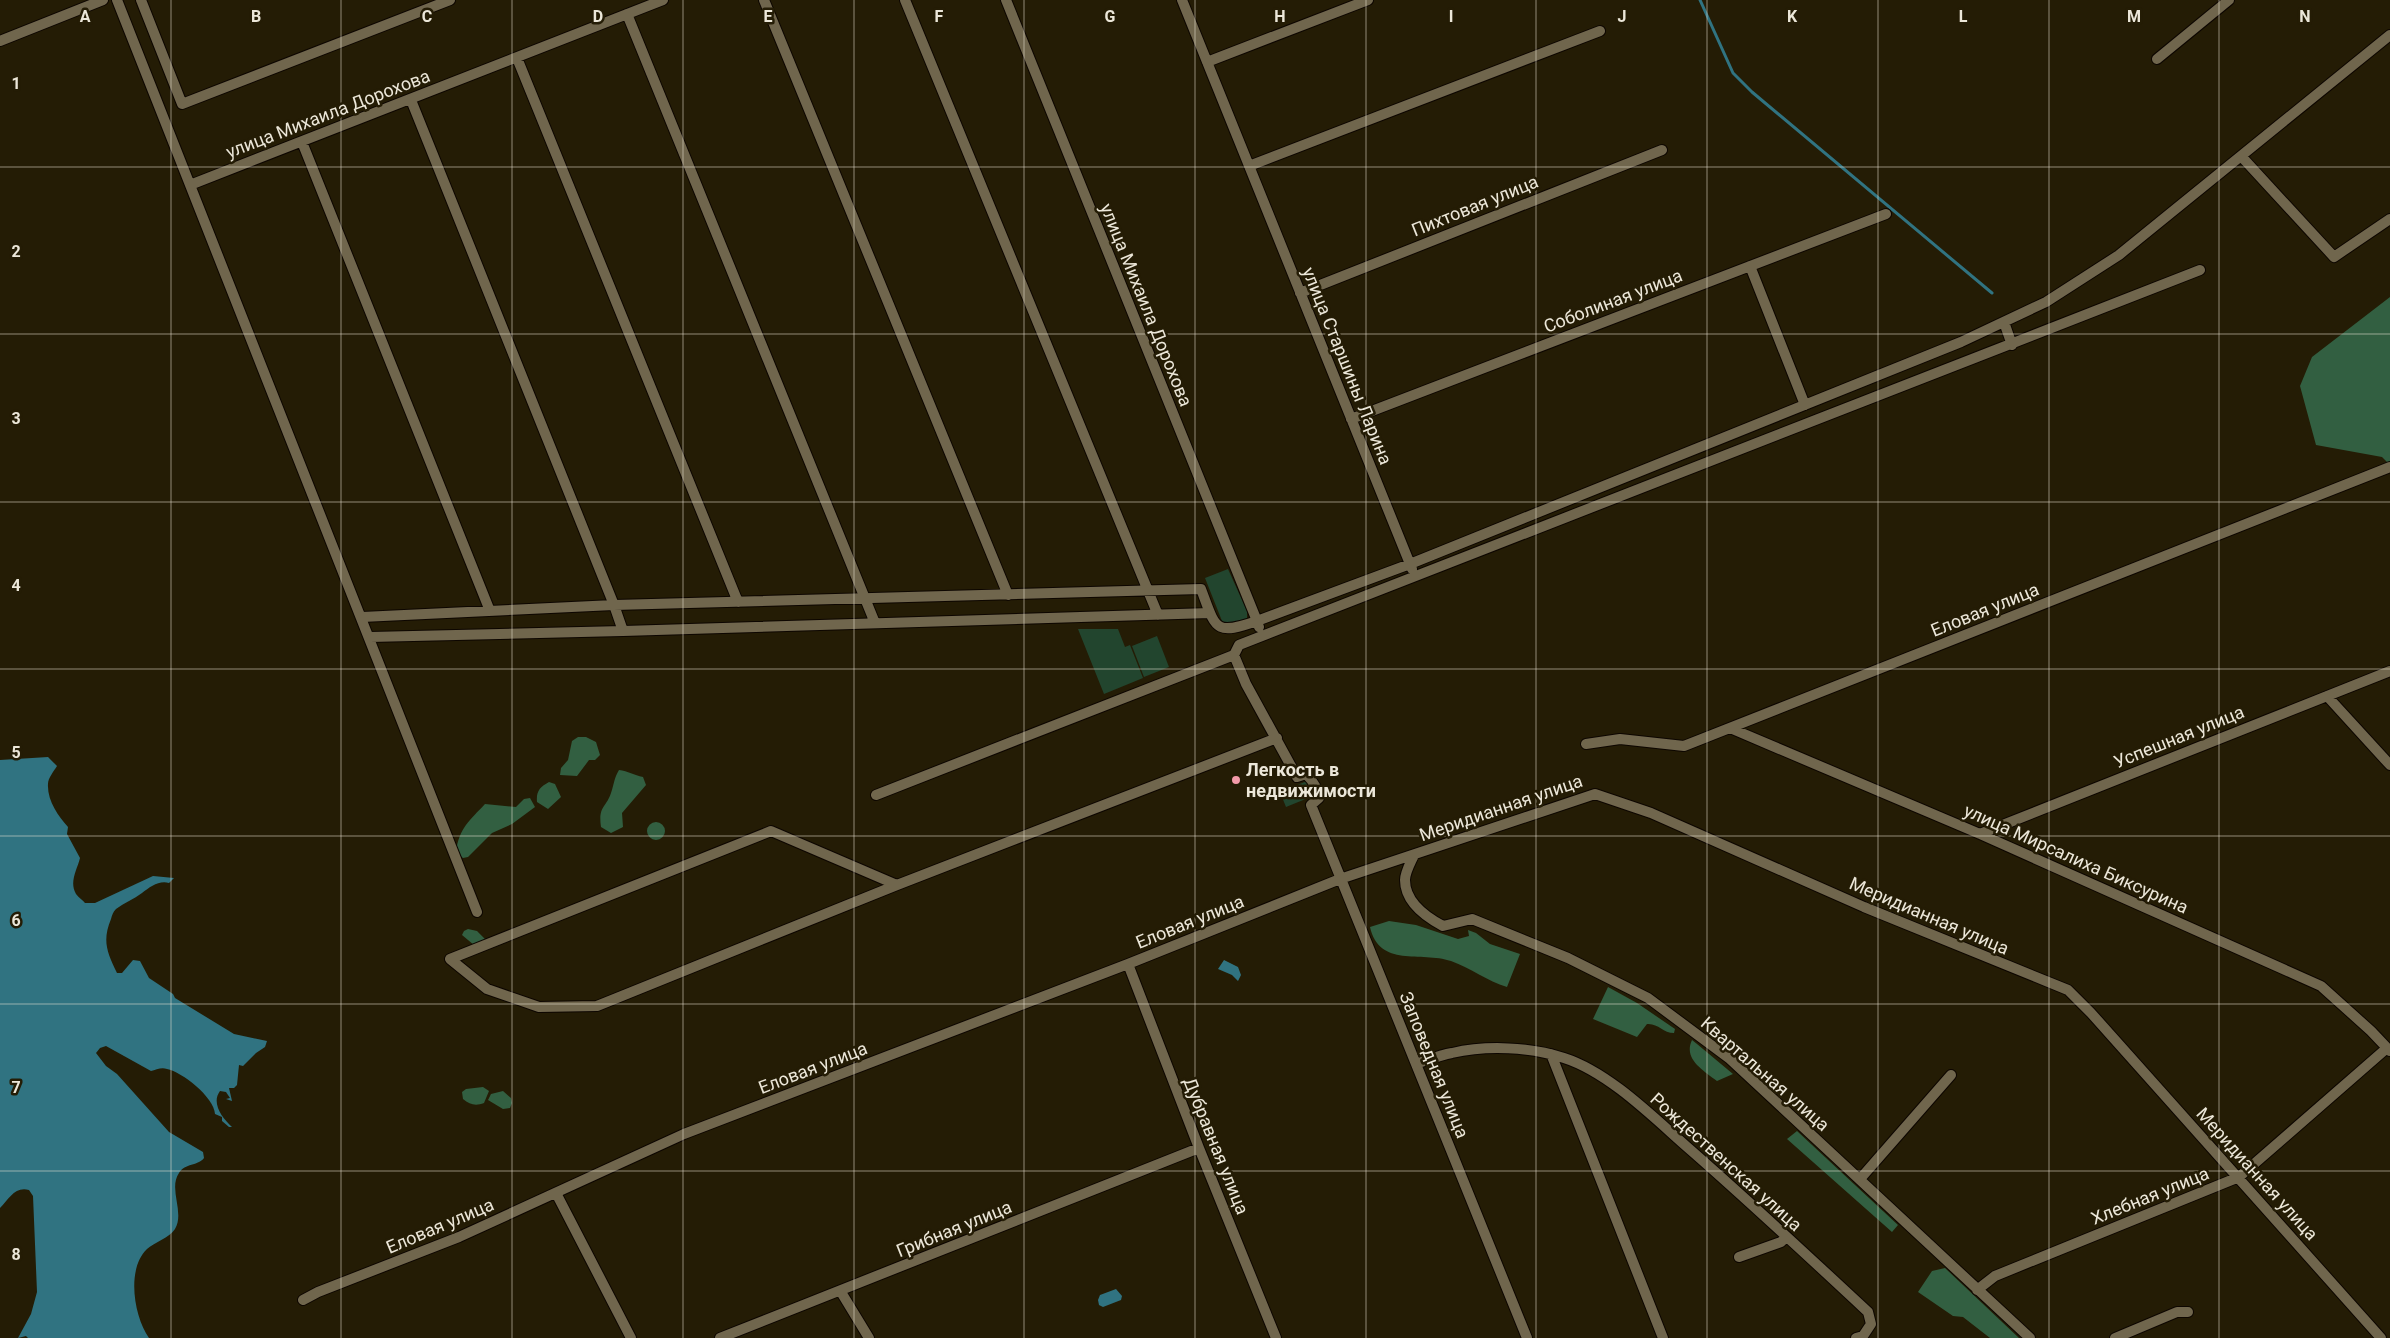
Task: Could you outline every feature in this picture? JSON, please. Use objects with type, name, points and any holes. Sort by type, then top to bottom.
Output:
[{"type":"street","points":[[0,41],[103,0]]},
{"type":"street","points":[[117,0],[477,912]]},
{"type":"street","points":[[141,0],[182,104],[450,0]]},
{"type":"street","name":"улица Михаила Дорохова","points":[[190,185],[663,0]]},
{"type":"street","points":[[764,0],[1008,595]]},
{"type":"street","points":[[905,0],[1158,615]]},
{"type":"street","name":"улица Михаила Дорохова","points":[[1006,0],[1262,635]]},
{"type":"street","name":"улица Старшины Ларина","points":[[1182,0],[1415,577]]},
{"type":"street","points":[[1207,62],[1368,0]]},
{"type":"street","points":[[2156,59],[2229,0]]},
{"type":"street","points":[[627,14],[875,623]]},
{"type":"street","points":[[1249,166],[1600,31]]},
{"type":"street","points":[[362,617],[614,605],[1201,589],[1210,613],[1217,624],[1224,629],[1232,630],[1410,564],[1805,405],[1961,342],[2046,302],[2118,256],[2390,35]]},
{"type":"street","points":[[517,58],[738,602]]},
{"type":"street","points":[[411,100],[624,631]]},
{"type":"street","points":[[302,142],[490,611]]},
{"type":"street","name":"Пихтовая улица","points":[[1300,293],[1662,150]]},
{"type":"street","points":[[2241,156],[2334,257],[2390,219]]},
{"type":"street","name":"Соболиная улица","points":[[1351,419],[1886,214]]},
{"type":"street","points":[[1750,266],[1805,405]]},
{"type":"street","points":[[876,795],[1234,655],[1239,644],[2012,345],[2200,270]]},
{"type":"street","points":[[2004,322],[2012,345]]},
{"type":"street","name":"Еловая улица","points":[[1586,744],[1620,738],[1684,746],[2390,468]]},
{"type":"street","points":[[370,637],[1210,613]]},
{"type":"street","points":[[897,886],[771,831],[450,959],[486,989],[538,1007],[596,1006],[1277,738],[1246,684],[1234,655]]},
{"type":"street","name":"Успешная улица","points":[[1980,834],[2390,671]]},
{"type":"street","points":[[2327,696],[2390,766]]},
{"type":"street","name":"улица Мирсалиха Биксурина","points":[[1730,728],[1980,834],[2321,986],[2388,1050]]},
{"type":"street","name":"Заповедная улица","points":[[1277,738],[1297,777],[1306,774],[1313,781],[1319,798],[1311,805],[1527,1338]]},
{"type":"street","name":"Меридианная улица","points":[[1340,879],[1595,794],[1650,813],[1864,907],[2068,990],[2239,1177],[2381,1338]]},
{"type":"street","name":"Квартальная улица","points":[[1414,855],[1405,879],[1407,894],[1425,916],[1443,926],[1472,919],[1568,958],[1648,998],[1730,1060],[1860,1179],[1977,1290]]},
{"type":"street","name":"Еловая улица","points":[[303,1300],[318,1292],[459,1237],[684,1134],[1128,964],[1340,879]]},
{"type":"street","name":"Дубравная улица","points":[[1128,964],[1199,1148],[1276,1338]]},
{"type":"street","name":"Рождественская улица","points":[[1416,1064],[1452,1052],[1517,1049],[1551,1054],[1589,1069],[1652,1116],[1868,1312],[1871,1324],[1862,1336],[1856,1338]]},
{"type":"street","name":"Хлебная улица","points":[[1977,1290],[1995,1276],[2239,1177],[2388,1050]]},
{"type":"street","points":[[1551,1054],[1663,1338]]},
{"type":"street","points":[[1860,1179],[1951,1075]]},
{"type":"street","name":"Грибная улица","points":[[720,1338],[841,1292],[1199,1148]]},
{"type":"street","points":[[556,1193],[631,1338]]},
{"type":"street","points":[[1739,1257],[1781,1242],[1786,1237]]},
{"type":"street","points":[[1977,1290],[2030,1338]]},
{"type":"street","points":[[841,1292],[869,1338]]},
{"type":"street","points":[[2115,1338],[2177,1312],[2188,1312]]},
{"type":"green space","points":[[2390,297],[2390,465],[2382,457],[2316,445],[2300,386],[2312,357]]},
{"type":"green space","points":[[1228,569],[1247,611],[1247,619],[1230,626],[1222,621],[1205,578]]},
{"type":"green space","points":[[1078,629],[1118,629],[1125,647],[1130,645],[1143,678],[1104,694]]},
{"type":"green space","points":[[1157,636],[1169,667],[1144,677],[1132,646]]},
{"type":"green space","points":[[578,737],[586,737],[596,742],[600,755],[595,760],[589,760],[577,776],[560,775],[561,768],[568,760],[572,741]]},
{"type":"green space","points":[[619,770],[643,777],[646,785],[622,813],[623,827],[611,833],[601,827],[600,820]]},
{"type":"green space","points":[[1307,781],[1313,796],[1286,807],[1280,792]]},
{"type":"green space","points":[[549,782],[555,784],[561,797],[548,809],[537,802],[537,795],[539,790]]},
{"type":"green space","points":[[530,798],[535,807],[512,824],[492,833],[468,857],[463,858],[456,852],[463,830],[485,804],[516,807],[524,799]]},
{"type":"green space","points":[[656,822],[662,825],[665,831],[662,837],[656,840],[650,837],[647,831],[650,825]]},
{"type":"green space","points":[[1389,921],[1416,925],[1458,939],[1469,936],[1468,930],[1476,933],[1490,944],[1520,954],[1507,987],[1451,961],[1439,958],[1403,956],[1382,948],[1375,940],[1370,927]]},
{"type":"green space","points":[[468,929],[477,931],[487,941],[474,945],[462,935]]},
{"type":"green space","points":[[1608,987],[1637,1003],[1675,1029],[1674,1033],[1647,1024],[1637,1037],[1593,1019]]},
{"type":"green space","points":[[1692,1040],[1733,1074],[1717,1081],[1696,1064],[1690,1053]]},
{"type":"green space","points":[[483,1087],[489,1091],[484,1103],[473,1104],[463,1099],[462,1092],[466,1089]]},
{"type":"green space","points":[[503,1091],[511,1098],[510,1108],[503,1109],[488,1100],[491,1094]]},
{"type":"green space","points":[[1797,1131],[1898,1225],[1892,1232],[1787,1139]]},
{"type":"green space","points":[[1945,1268],[2019,1338],[1990,1338],[1963,1317],[1953,1316],[1918,1292],[1932,1271]]},
{"type":"water","points":[[48,757],[57,766],[48,782],[49,796],[57,813],[68,827],[67,834],[80,858],[73,880],[74,890],[78,897],[85,903],[95,903],[153,876],[174,878],[169,883],[162,882],[151,886],[113,912],[106,940],[108,952],[117,973],[122,973],[133,960],[140,961],[149,978],[173,994],[175,998],[234,1034],[267,1041],[265,1047],[243,1066],[239,1065],[237,1085],[234,1088],[229,1088],[232,1101],[226,1099],[230,1098],[226,1092],[220,1091],[217,1105],[232,1127],[229,1127],[222,1121],[222,1117],[215,1114],[209,1100],[203,1093],[181,1075],[165,1068],[151,1071],[106,1046],[100,1048],[96,1053],[169,1132],[203,1152],[204,1158],[201,1161],[182,1170],[176,1179],[178,1222],[175,1229],[147,1249],[140,1258],[136,1268],[134,1293],[136,1306],[139,1318],[149,1338],[28,1338],[26,1336],[18,1338],[31,1314],[37,1292],[33,1196],[29,1190],[20,1190],[13,1194],[0,1208],[0,760]]},
{"type":"water","points":[[1224,960],[1238,967],[1241,975],[1238,981],[1232,975],[1218,969]]},
{"type":"water","points":[[1116,1289],[1122,1296],[1121,1300],[1103,1307],[1099,1305],[1100,1295]]},
{"type":"waterway","points":[[1700,0],[1733,73],[1752,92],[1992,293]]},
{"type":"place","name":"Легкость в недвижимости","points":[[1236,780]]}]
